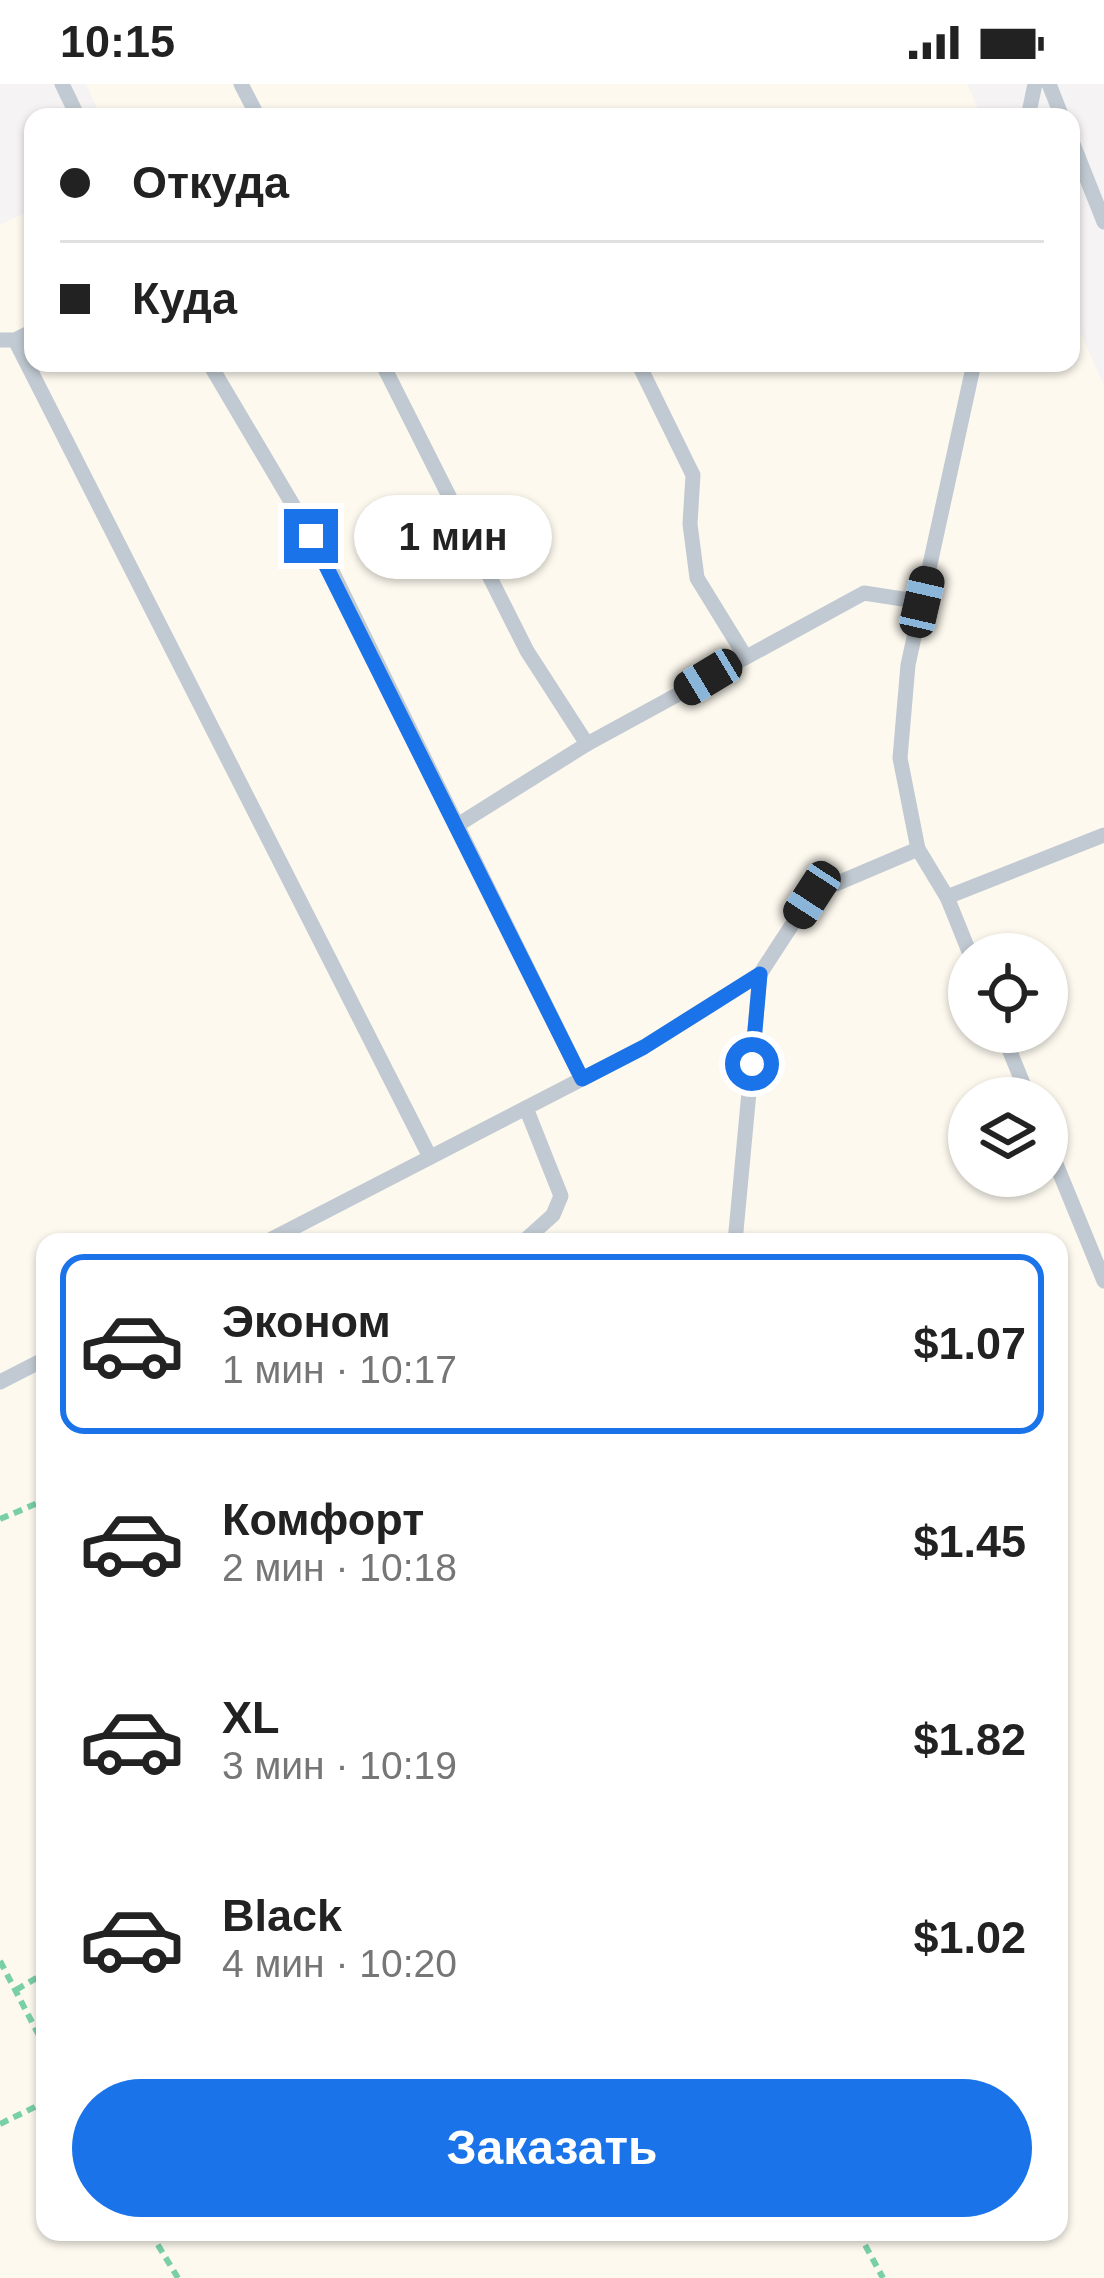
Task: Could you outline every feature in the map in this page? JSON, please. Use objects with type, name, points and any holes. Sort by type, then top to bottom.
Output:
[{"type":"lane","points":[[1080,162],[1104,222]]},
{"type":"lane","points":[[7,340],[430,1157]]},
{"type":"lane","points":[[214,372],[332,571],[582,1079]]},
{"type":"lane","points":[[387,372],[527,651],[587,744]]},
{"type":"lane","points":[[642,372],[694,476],[690,524],[697,578],[745,656]]},
{"type":"lane","points":[[962,933],[947,897],[918,849],[900,758],[908,665],[972,372]]},
{"type":"lane","points":[[456,826],[587,744],[864,593],[922,602]]},
{"type":"lane","points":[[947,897],[1104,835]]},
{"type":"lane","points":[[283,1233],[644,1047],[760,974],[812,895],[918,849]]},
{"type":"lane","points":[[736,1233],[760,974]]},
{"type":"lane","points":[[526,1108],[561,1196],[553,1214],[533,1233]]},
{"type":"lane","points":[[1068,1193],[1104,1281]]},
{"type":"lane","points":[[0,1382],[36,1364]]},
{"type":"path","points":[[0,1519],[36,1504]]},
{"type":"path","points":[[0,1961],[36,2029]]},
{"type":"path","points":[[16,1990],[36,1978]]},
{"type":"path","points":[[0,2124],[36,2106]]},
{"type":"path","points":[[155,2241],[178,2278]]},
{"type":"path","points":[[862,2241],[880,2277]]},
{"type":"shaded area","points":[[86,84],[967,84],[978,108],[97,108]]},
{"type":"shaded area","points":[[24,213],[24,372],[1080,372],[1080,333],[1104,385],[1104,2278],[0,2278],[0,225]]},
{"type":"route","points":[[311,536],[582,1079],[644,1047],[760,974],[752,1064]]}]
